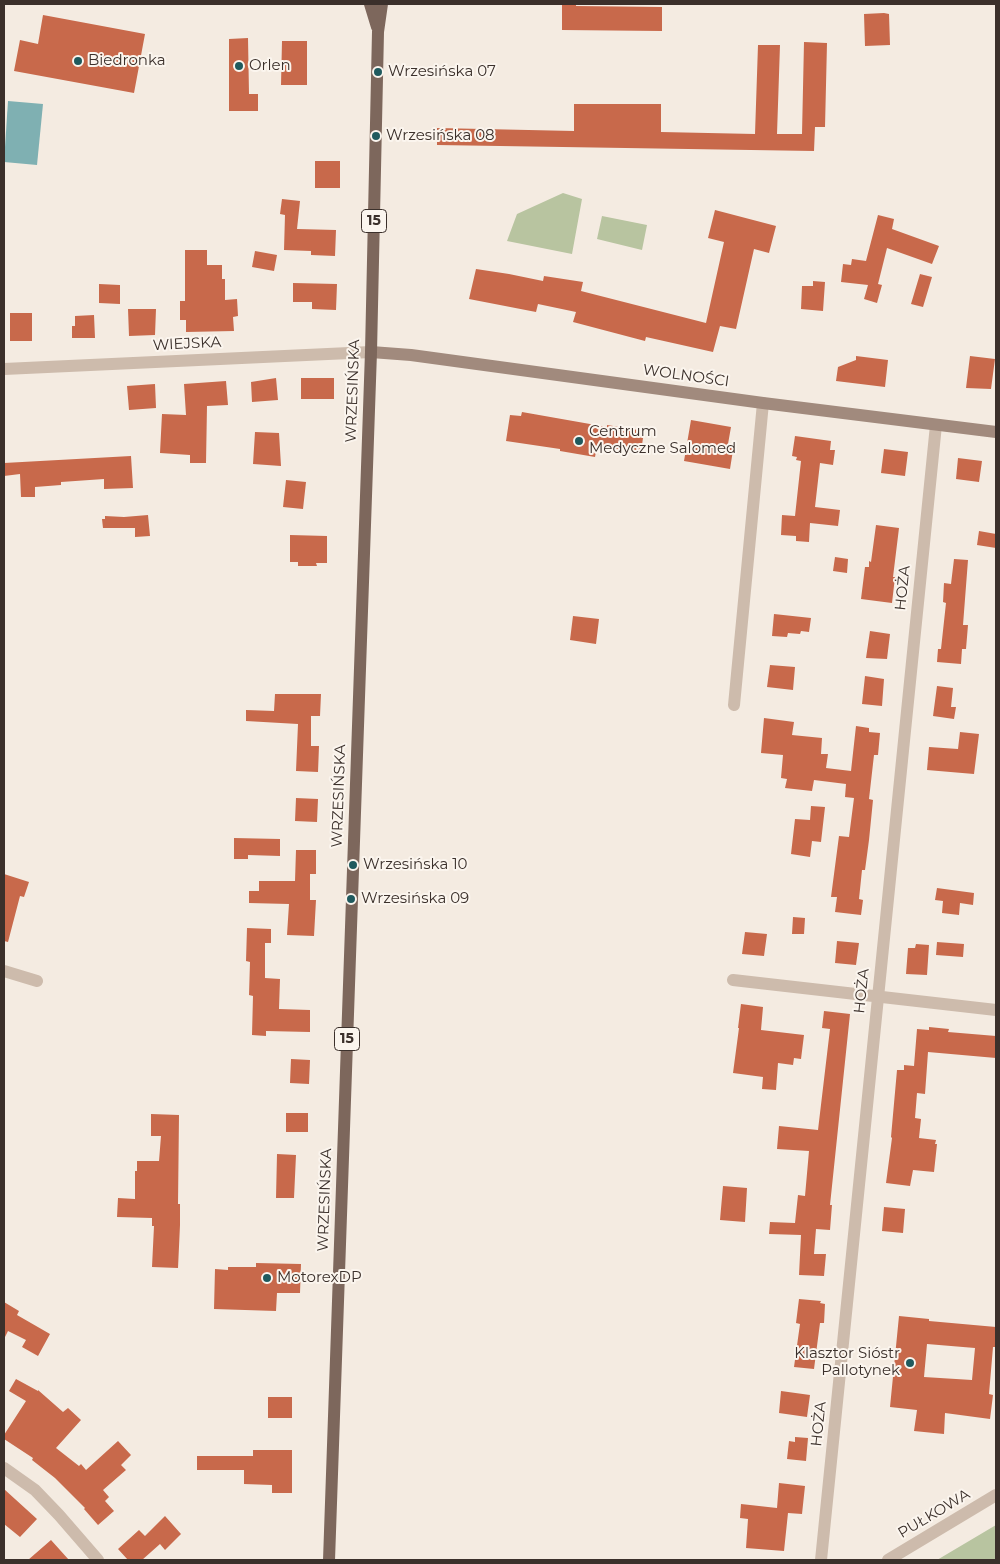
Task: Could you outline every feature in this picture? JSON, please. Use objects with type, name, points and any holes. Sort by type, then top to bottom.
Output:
[{"type":"main road","name":"WRZESIŃSKA","points":[[370,4],[378,32]]},
{"type":"main road","name":"WRZESIŃSKA","points":[[329,1560],[371,352],[378,32],[382,4]]},
{"type":"street","name":"WIEJSKA","points":[[4,369],[371,352]]},
{"type":"street","name":"WOLNOŚCI","points":[[371,352],[411,355],[763,403],[996,432]]},
{"type":"street","points":[[734,705],[763,403]]},
{"type":"street","name":"HOŻA","points":[[821,1560],[936,425]]},
{"type":"street","points":[[4,971],[37,981]]},
{"type":"street","points":[[733,980],[996,1010]]},
{"type":"street","points":[[4,1468],[35,1490],[98,1560]]},
{"type":"street","name":"PUŁKOWA","points":[[888,1560],[996,1495]]},
{"type":"green space","points":[[563,193],[582,199],[572,254],[507,241],[517,214]]},
{"type":"green space","points":[[602,216],[647,225],[642,250],[597,239]]},
{"type":"green space","points":[[996,1525],[996,1560],[937,1560]]},
{"type":"water","points":[[8,101],[43,104],[37,165],[4,162]]},
{"type":"building","points":[[562,4],[576,4],[576,6],[662,7],[662,31],[562,30]]},
{"type":"building","points":[[864,14],[889,14],[890,45],[865,46]]},
{"type":"building","name":"Biedronka","points":[[43,15],[145,34],[134,93],[14,71],[20,40],[38,44]]},
{"type":"building","name":"Orlen","points":[[248,38],[249,94],[258,94],[258,111],[229,111],[229,39]]},
{"type":"building","points":[[282,41],[307,41],[307,85],[281,85]]},
{"type":"building","points":[[804,42],[827,43],[825,127],[815,127],[814,151],[437,145],[437,128],[574,131],[574,104],[661,104],[661,132],[755,134],[758,45],[780,45],[777,134],[802,134]]},
{"type":"building","points":[[315,161],[340,161],[340,188],[315,188]]},
{"type":"building","points":[[282,199],[300,201],[297,229],[336,230],[335,256],[311,255],[311,251],[284,250],[285,215],[280,214]]},
{"type":"building","points":[[715,210],[776,226],[769,253],[754,249],[736,329],[720,326],[713,352],[646,337],[645,341],[573,322],[576,312],[538,304],[536,312],[469,299],[476,269],[543,281],[544,276],[583,282],[581,291],[706,323],[724,242],[708,238]]},
{"type":"building","points":[[878,215],[894,219],[892,229],[939,246],[932,264],[887,248],[878,284],[882,285],[877,303],[864,299],[868,285],[841,282],[843,264],[851,265],[852,259],[866,261]]},
{"type":"building","points":[[185,250],[207,250],[207,265],[222,265],[222,279],[225,279],[225,300],[237,299],[238,316],[233,317],[234,331],[186,332],[186,320],[180,320],[180,301],[185,301]]},
{"type":"building","points":[[255,251],[277,255],[274,271],[252,267]]},
{"type":"building","points":[[920,274],[932,277],[923,307],[911,304]]},
{"type":"building","points":[[813,281],[825,282],[823,311],[801,309],[802,286],[813,286]]},
{"type":"building","points":[[293,283],[337,284],[336,310],[312,309],[312,302],[293,302]]},
{"type":"building","points":[[99,284],[120,285],[120,304],[99,303]]},
{"type":"building","points":[[128,309],[156,309],[155,335],[129,336]]},
{"type":"building","points":[[10,313],[32,313],[32,341],[10,341]]},
{"type":"building","points":[[94,315],[95,338],[72,338],[72,326],[75,326],[75,316]]},
{"type":"building","points":[[856,356],[888,360],[885,387],[836,381],[838,367],[856,360]]},
{"type":"building","points":[[970,356],[995,359],[991,389],[966,388]]},
{"type":"building","points":[[276,378],[278,400],[252,402],[251,382]]},
{"type":"building","points":[[301,378],[334,378],[334,399],[301,399]]},
{"type":"building","points":[[226,381],[228,405],[207,406],[206,463],[190,463],[190,455],[160,453],[162,414],[186,415],[184,384]]},
{"type":"building","points":[[155,384],[156,408],[129,410],[127,386]]},
{"type":"building","points":[[522,412],[607,427],[607,425],[644,431],[641,452],[597,446],[595,457],[560,451],[560,449],[506,441],[510,415],[521,416]]},
{"type":"building","points":[[691,420],[731,427],[728,444],[734,444],[730,469],[684,461]]},
{"type":"building","points":[[255,432],[279,433],[281,466],[253,464]]},
{"type":"building","points":[[795,436],[831,441],[830,450],[835,450],[833,465],[820,463],[815,507],[840,510],[838,526],[810,523],[809,542],[796,541],[796,536],[781,535],[782,515],[795,516],[801,461],[796,460],[797,457],[792,456]]},
{"type":"building","points":[[884,449],[908,452],[905,476],[881,473]]},
{"type":"building","points":[[131,456],[133,488],[104,489],[104,479],[61,482],[61,485],[35,487],[35,497],[21,497],[20,474],[4,476],[4,463]]},
{"type":"building","points":[[958,458],[982,461],[979,482],[956,479]]},
{"type":"building","points":[[286,480],[306,482],[303,509],[283,507]]},
{"type":"building","points":[[148,515],[150,536],[135,537],[135,528],[103,528],[102,519],[105,519],[105,516]]},
{"type":"building","points":[[876,525],[899,528],[892,603],[861,599],[865,567],[869,567],[869,561],[871,562]]},
{"type":"building","points":[[979,531],[996,534],[996,548],[977,545]]},
{"type":"building","points":[[290,535],[327,536],[327,563],[316,563],[317,566],[298,566],[298,562],[290,562]]},
{"type":"building","points":[[835,557],[848,559],[847,573],[833,571]]},
{"type":"building","points":[[954,559],[968,560],[963,625],[968,625],[966,649],[962,649],[961,664],[937,662],[938,649],[941,649],[946,603],[943,602],[944,583],[951,584]]},
{"type":"building","points":[[774,614],[811,618],[809,632],[801,631],[800,634],[788,633],[787,637],[772,636]]},
{"type":"building","points":[[573,616],[599,619],[596,644],[570,640]]},
{"type":"building","points":[[870,631],[890,634],[887,659],[866,658]]},
{"type":"building","points":[[770,665],[795,667],[793,690],[767,687]]},
{"type":"building","points":[[865,676],[884,679],[882,706],[862,704]]},
{"type":"building","points":[[937,686],[953,688],[951,707],[956,707],[954,719],[933,716]]},
{"type":"building","points":[[275,694],[321,694],[320,716],[311,716],[311,746],[319,746],[318,772],[296,771],[298,724],[246,721],[246,710],[274,711]]},
{"type":"building","points":[[764,718],[794,722],[792,735],[822,738],[821,754],[828,754],[826,768],[851,771],[856,726],[869,728],[869,732],[880,733],[878,755],[874,755],[869,799],[873,800],[865,870],[862,870],[859,899],[863,900],[861,915],[835,912],[837,897],[831,897],[839,836],[849,837],[854,798],[845,797],[846,784],[814,780],[812,791],[785,788],[787,779],[781,778],[783,755],[761,753]]},
{"type":"building","points":[[960,732],[979,734],[974,774],[927,770],[929,747],[958,749]]},
{"type":"building","points":[[296,798],[318,799],[317,822],[295,821]]},
{"type":"building","points":[[811,806],[825,807],[821,842],[812,841],[810,857],[791,854],[795,819],[810,820]]},
{"type":"building","points":[[234,838],[280,839],[280,856],[248,855],[248,859],[234,859]]},
{"type":"building","points":[[296,850],[316,850],[316,874],[310,874],[310,900],[316,900],[314,936],[287,935],[289,904],[249,903],[249,891],[259,891],[259,881],[295,881]]},
{"type":"building","points":[[4,874],[29,882],[24,897],[20,896],[8,942],[4,941]]},
{"type":"building","points":[[937,888],[974,893],[973,905],[960,903],[959,915],[942,913],[943,901],[935,900]]},
{"type":"building","points":[[793,917],[805,918],[804,934],[792,934]]},
{"type":"building","points":[[247,928],[271,929],[271,943],[265,943],[265,978],[280,979],[279,1009],[310,1010],[310,1032],[266,1031],[266,1036],[252,1035],[253,996],[249,995],[250,962],[246,961]]},
{"type":"building","points":[[745,932],[767,934],[764,956],[742,954]]},
{"type":"building","points":[[837,941],[859,943],[856,965],[835,963]]},
{"type":"building","points":[[937,942],[964,944],[963,957],[936,955]]},
{"type":"building","points":[[916,944],[929,945],[927,975],[906,974],[908,948],[915,948]]},
{"type":"building","points":[[741,1004],[763,1007],[761,1030],[804,1035],[801,1059],[794,1058],[793,1065],[778,1063],[776,1090],[762,1089],[763,1077],[733,1073]]},
{"type":"building","points":[[824,1011],[850,1014],[830,1205],[832,1205],[830,1230],[816,1229],[814,1254],[826,1254],[824,1276],[799,1275],[801,1235],[769,1234],[770,1222],[795,1223],[798,1195],[805,1196],[809,1151],[777,1149],[779,1126],[818,1130],[830,1029],[822,1028]]},
{"type":"building","points":[[929,1027],[949,1029],[948,1032],[996,1036],[996,1058],[928,1052],[925,1094],[917,1093],[915,1118],[921,1119],[919,1138],[936,1140],[934,1172],[913,1170],[910,1186],[886,1183],[892,1138],[897,1070],[904,1070],[904,1065],[914,1066],[917,1029],[929,1030]]},
{"type":"building","points":[[291,1059],[310,1060],[309,1084],[290,1083]]},
{"type":"building","points":[[286,1113],[308,1113],[308,1132],[286,1132]]},
{"type":"building","points":[[151,1114],[179,1115],[178,1204],[180,1204],[180,1225],[178,1268],[152,1267],[154,1226],[152,1226],[152,1218],[117,1217],[118,1198],[135,1199],[137,1161],[159,1161],[161,1136],[151,1136]]},
{"type":"building","points":[[277,1154],[296,1155],[294,1198],[276,1198]]},
{"type":"building","points":[[723,1186],[747,1188],[745,1222],[720,1220]]},
{"type":"building","points":[[884,1207],[905,1209],[903,1233],[882,1231]]},
{"type":"building","points":[[256,1263],[301,1264],[300,1293],[277,1293],[276,1311],[214,1309],[215,1269],[228,1270],[228,1267],[256,1267]]},
{"type":"building","points":[[799,1299],[821,1301],[820,1303],[825,1304],[824,1323],[820,1323],[814,1369],[794,1367],[800,1324],[796,1323]]},
{"type":"building","points":[[4,1302],[19,1311],[17,1315],[50,1334],[38,1356],[22,1347],[26,1340],[8,1331],[4,1339]]},
{"type":"building","name":"Klasztor Sióstr Pallotynek","points":[[899,1316],[929,1319],[929,1321],[996,1327],[996,1347],[993,1347],[989,1394],[993,1395],[990,1419],[945,1413],[944,1434],[914,1431],[917,1410],[890,1407]],"holes":[[[927,1344],[975,1348],[972,1380],[924,1377]]]},
{"type":"building","points":[[16,1379],[38,1390],[63,1412],[68,1408],[81,1420],[56,1448],[79,1466],[81,1464],[86,1470],[118,1441],[131,1455],[121,1465],[126,1470],[103,1490],[109,1497],[105,1501],[114,1511],[98,1525],[85,1508],[55,1478],[32,1460],[33,1458],[4,1439],[4,1435],[26,1401],[9,1391]]},
{"type":"building","points":[[781,1391],[810,1395],[807,1417],[779,1413]]},
{"type":"building","points":[[268,1397],[292,1397],[292,1418],[268,1418]]},
{"type":"building","points":[[795,1437],[808,1438],[806,1461],[787,1459],[789,1441],[795,1442]]},
{"type":"building","points":[[253,1450],[292,1450],[292,1493],[272,1493],[272,1485],[244,1484],[244,1470],[197,1470],[197,1456],[253,1456]]},
{"type":"building","points":[[779,1483],[805,1486],[802,1514],[788,1513],[784,1551],[746,1548],[748,1519],[740,1518],[741,1504],[777,1508]]},
{"type":"building","points":[[4,1489],[37,1519],[20,1537],[4,1524]]},
{"type":"building","points":[[165,1516],[181,1534],[165,1550],[160,1544],[142,1560],[128,1560],[118,1549],[139,1530],[145,1536]]},
{"type":"building","points":[[51,1540],[69,1560],[28,1560]]},
{"type":"place","name":"Biedronka","points":[[78,61]]},
{"type":"place","name":"Orlen","points":[[239,66]]},
{"type":"place","name":"Wrzesińska 07","points":[[378,72]]},
{"type":"place","name":"Wrzesińska 08","points":[[376,136]]},
{"type":"place","name":"Centrum Medyczne Salomed","points":[[579,441]]},
{"type":"place","name":"Wrzesińska 10","points":[[353,865]]},
{"type":"place","name":"Wrzesińska 09","points":[[351,899]]},
{"type":"place","name":"MotorexDP","points":[[267,1278]]},
{"type":"place","name":"Klasztor Sióstr Pallotynek","points":[[910,1363]]}]
